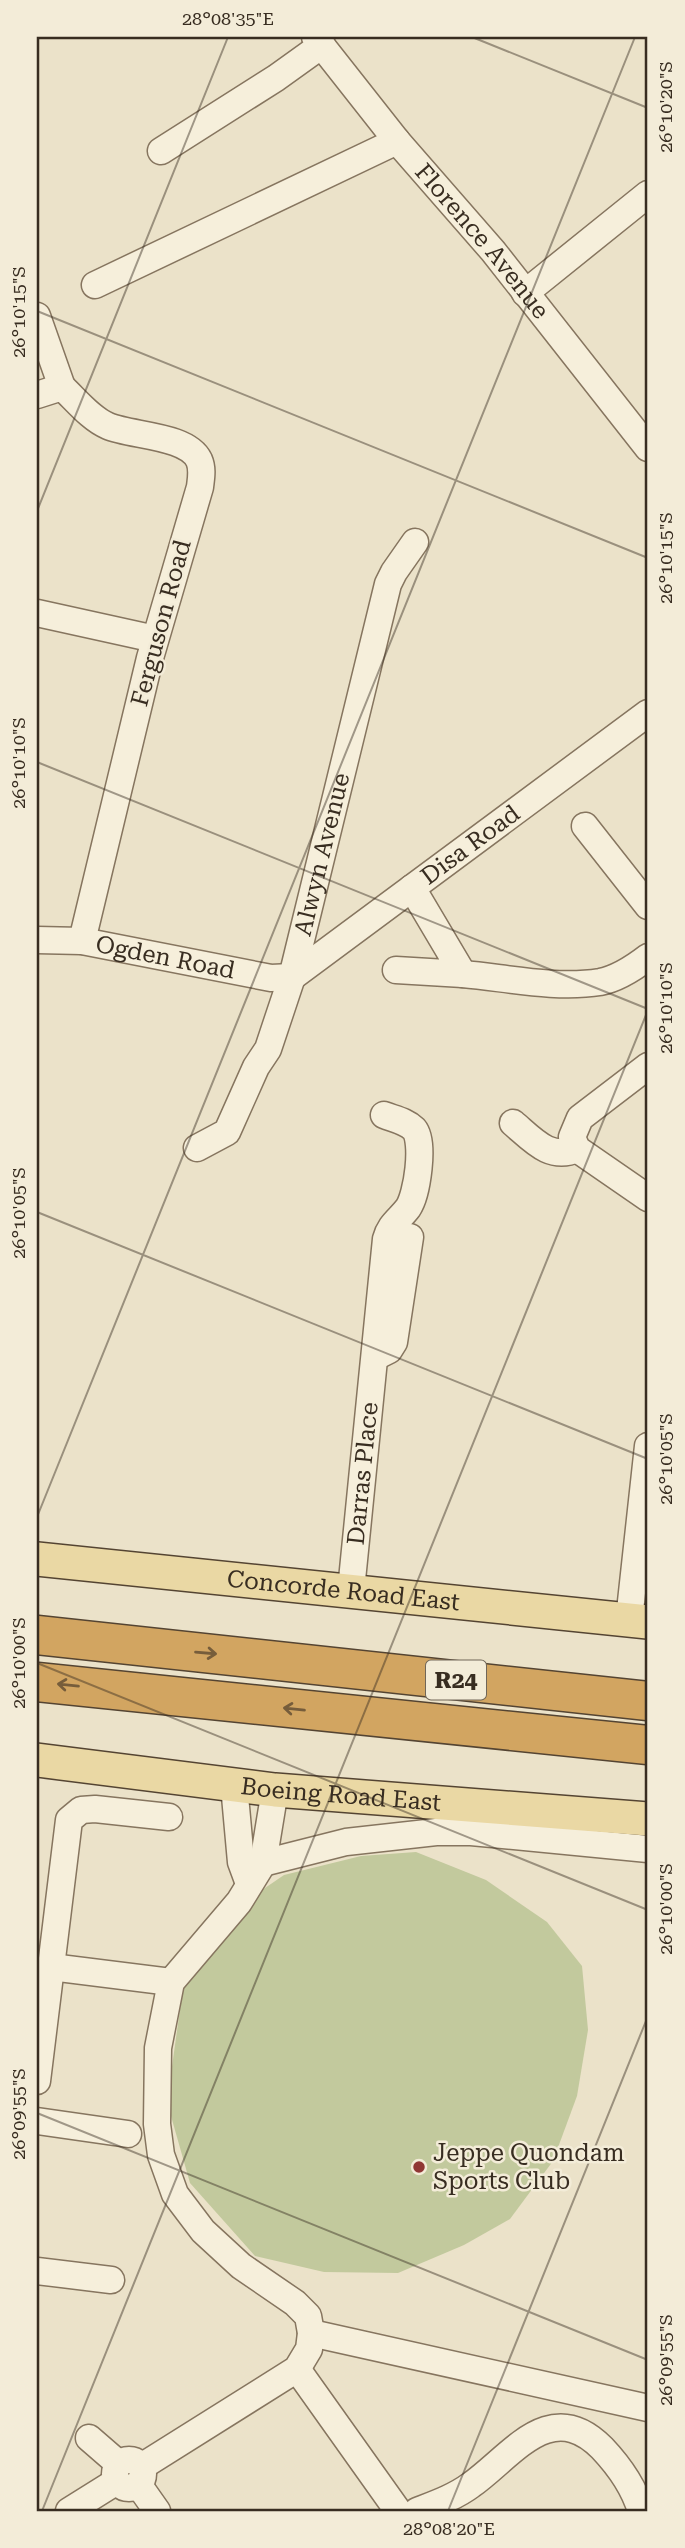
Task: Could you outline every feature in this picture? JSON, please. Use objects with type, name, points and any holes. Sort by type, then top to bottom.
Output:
[{"type":"highway","name":"R24","points":[[37,1635],[648,1702]]},
{"type":"highway","points":[[264,1658],[648,1681]]},
{"type":"highway","name":"R24","points":[[37,1682],[648,1745]]},
{"type":"highway","points":[[362,1717],[648,1765]]},
{"type":"main road","name":"Concorde Road East","points":[[37,1559],[638,1621]]},
{"type":"main road","name":"Boeing Road East","points":[[37,1760],[275,1790],[648,1819]]},
{"type":"street","name":"Florence Avenue","points":[[319,41],[397,141],[493,251],[648,448]]},
{"type":"street","points":[[161,150],[276,78],[319,41]]},
{"type":"street","points":[[95,285],[397,141]]},
{"type":"street","points":[[525,293],[648,194]]},
{"type":"street","name":"Ferguson Road","points":[[37,316],[62,387],[106,426],[172,441],[197,456],[200,463],[200,488],[155,639],[82,941]]},
{"type":"street","points":[[37,395],[62,387]]},
{"type":"street","name":"Alwyn Avenue","points":[[197,1148],[227,1132],[256,1067],[268,1049],[292,977],[388,584],[415,542]]},
{"type":"street","points":[[37,613],[155,639]]},
{"type":"street","name":"Disa Road","points":[[292,977],[648,713]]},
{"type":"street","points":[[585,826],[648,906]]},
{"type":"street","points":[[412,888],[463,974]]},
{"type":"street","name":"Ogden Road","points":[[37,940],[82,941],[271,978],[292,977]]},
{"type":"street","points":[[396,970],[568,984],[603,982],[648,957]]},
{"type":"street","points":[[646,1068],[580,1118],[572,1137],[577,1149],[648,1198]]},
{"type":"street","name":"Darras Place","points":[[351,1590],[386,1239],[391,1224],[409,1207],[414,1196],[420,1153],[420,1139],[415,1130],[405,1122],[384,1115]]},
{"type":"street","points":[[513,1123],[544,1149],[565,1155],[577,1149]]},
{"type":"street","points":[[375,1356],[388,1350],[394,1342],[410,1237]]},
{"type":"street","points":[[638,1621],[648,1446]]},
{"type":"street","points":[[234,1785],[251,1869]]},
{"type":"street","points":[[69,2511],[297,2369],[309,2349],[311,2333],[308,2316],[295,2303],[241,2266],[203,2231],[175,2194],[162,2155],[157,2124],[158,2048],[171,1982],[239,1902],[275,1790]]},
{"type":"street","points":[[37,2081],[69,1819],[81,1810],[95,1809],[169,1818]]},
{"type":"street","points":[[251,1869],[346,1842],[436,1832],[471,1832],[648,1849]]},
{"type":"street","points":[[51,1967],[171,1982]]},
{"type":"street","points":[[37,2122],[128,2134]]},
{"type":"street","points":[[37,2270],[111,2280]]},
{"type":"street","points":[[311,2333],[648,2408]]},
{"type":"street","points":[[297,2369],[398,2511]]},
{"type":"street","points":[[417,2511],[471,2485],[525,2441],[541,2432],[562,2427],[587,2434],[608,2455],[632,2487],[641,2511]]},
{"type":"street","points":[[89,2438],[129,2474],[157,2511]]},
{"type":"green space","points":[[416,1852],[486,1880],[547,1922],[582,1966],[588,2030],[577,2096],[553,2161],[510,2219],[464,2245],[398,2273],[324,2272],[255,2256],[190,2183],[167,2102],[184,1981],[240,1905],[284,1875],[361,1856]]},
{"type":"place","name":"Jeppe Quondam Sports Club","points":[[419,2167]]}]
